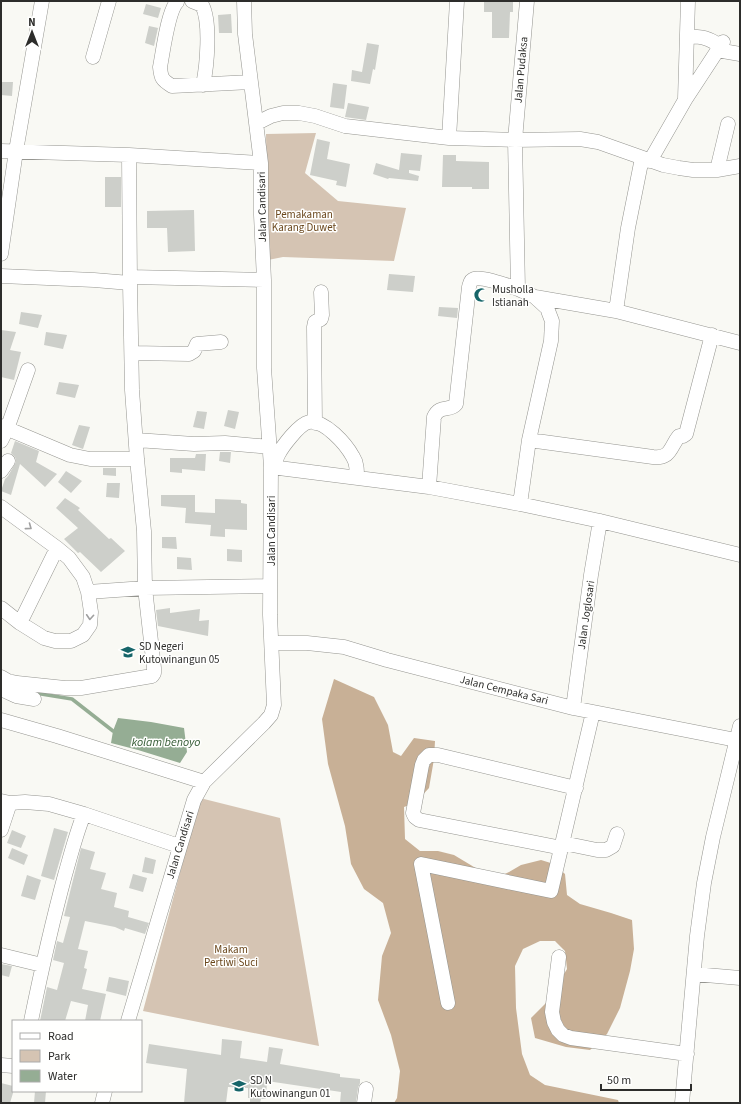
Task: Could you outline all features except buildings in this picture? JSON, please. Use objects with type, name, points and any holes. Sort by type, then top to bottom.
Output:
[{"type":"street","points":[[1,254],[16,151],[42,1]]},
{"type":"street","points":[[93,57],[109,1]]},
{"type":"street","points":[[177,1],[173,5],[170,15],[160,67],[160,75],[163,81],[172,86],[251,82]]},
{"type":"street","points":[[192,1],[202,5],[206,12],[208,28],[206,74],[203,85]]},
{"type":"street","name":"Jalan Candisari","points":[[128,1020],[179,846],[194,800],[204,782],[272,715],[274,705],[270,586],[272,467],[264,368],[264,280],[261,215],[261,163],[245,34],[244,1]]},
{"type":"street","points":[[449,138],[457,1]]},
{"type":"street","name":"Jalan Pudaksa","points":[[518,289],[515,140],[527,1]]},
{"type":"street","points":[[685,100],[688,1]]},
{"type":"street","points":[[687,36],[702,37],[712,40],[720,46],[740,54]]},
{"type":"street","points":[[616,311],[628,228],[646,159],[720,46]]},
{"type":"street","points":[[257,123],[271,116],[283,113],[299,113],[315,116],[345,126],[449,138],[515,140],[562,138],[580,139],[598,142],[663,165],[693,170],[717,170],[740,166]]},
{"type":"street","points":[[717,170],[728,124]]},
{"type":"street","points":[[1,151],[129,155],[261,163]]},
{"type":"street","points":[[12,689],[81,688],[153,675],[154,668],[145,588],[144,531],[132,390],[129,155]]},
{"type":"street","points":[[1,276],[94,280],[264,280]]},
{"type":"street","points":[[429,487],[434,417],[435,414],[441,409],[453,407],[456,404],[470,281],[474,279],[482,279],[518,289],[535,297],[548,308],[552,321],[551,341],[529,440],[520,504]]},
{"type":"street","points":[[315,423],[314,328],[315,322],[321,319],[322,315],[322,292]]},
{"type":"street","points":[[535,297],[616,311],[740,343]]},
{"type":"street","points":[[529,440],[660,458],[664,456],[671,450],[679,436],[686,434],[712,335]]},
{"type":"street","points":[[132,353],[188,354],[194,351],[197,344],[222,342]]},
{"type":"street","points":[[28,370],[3,432],[70,456],[90,459],[137,459]]},
{"type":"street","points":[[357,478],[357,467],[354,458],[348,449],[330,430],[322,425],[309,422],[305,424],[288,441],[277,456],[272,467],[357,478],[429,487],[520,504],[600,521],[740,555]]},
{"type":"street","points":[[136,440],[194,444],[225,443],[270,447]]},
{"type":"street","points":[[1,507],[69,558],[83,578],[88,592],[90,625],[83,635],[72,641],[55,641],[44,638],[20,623],[1,608]]},
{"type":"street","name":"Jalan Joglosari","points":[[573,708],[600,521]]},
{"type":"street","points":[[20,623],[57,548]]},
{"type":"street","points":[[88,592],[145,588],[270,586]]},
{"type":"street","name":"Jalan Cempaka Sari","points":[[272,643],[307,643],[344,647],[387,660],[573,708],[736,740]]},
{"type":"street","points":[[1,677],[8,681],[12,689],[34,700]]},
{"type":"street","points":[[448,1003],[421,864],[551,891],[594,712]]},
{"type":"street","points":[[1,720],[204,782]]},
{"type":"street","points":[[682,1103],[697,936],[704,883],[713,837],[735,771],[736,740],[740,726]]},
{"type":"street","points":[[576,788],[438,755],[429,755],[424,760],[422,765],[412,813],[419,820],[597,850],[606,850],[613,846],[616,834]]},
{"type":"street","points":[[1,830],[6,802],[49,804],[84,814],[179,846]]},
{"type":"street","points":[[31,1020],[42,965],[56,908],[84,814]]},
{"type":"street","points":[[1,955],[42,965]]},
{"type":"street","points":[[559,957],[552,1012],[554,1022],[558,1030],[563,1035],[572,1038],[686,1054]]},
{"type":"street","points":[[694,974],[740,978]]},
{"type":"street","points":[[1,1065],[12,1066]]},
{"type":"street","points":[[102,1103],[105,1092]]},
{"type":"green space","name":"Pemakaman Karang Duwet","points":[[316,133],[305,173],[338,201],[406,208],[394,261],[283,257],[268,260],[266,134]]},
{"type":"green space","name":"Makam Pertiwi Suci","points":[[200,798],[280,818],[319,1046],[143,1011]]},
{"type":"shaded area","points":[[334,679],[374,697],[388,725],[393,752],[401,756],[414,738],[435,741],[434,759],[429,788],[415,803],[404,807],[405,839],[420,851],[438,851],[454,855],[494,879],[521,865],[541,860],[554,864],[565,874],[567,895],[580,904],[632,920],[634,949],[620,1008],[607,1034],[590,1050],[566,1047],[535,1038],[531,1018],[547,1002],[567,969],[565,951],[555,941],[540,941],[523,949],[515,966],[516,1008],[522,1054],[530,1075],[545,1085],[618,1100],[619,1103],[394,1103],[397,1098],[400,1071],[391,1035],[378,1000],[382,956],[391,933],[383,903],[364,889],[351,864],[345,826],[328,764],[322,719]]},
{"type":"water","name":"kolam benoyo","points":[[118,718],[184,728],[187,752],[180,763],[111,743],[113,731]]},
{"type":"waterway","points":[[35,693],[72,699],[113,731]]},
{"type":"place","name":"Musholla Istianah","points":[[481,295]]},
{"type":"place","name":"SD Negeri Kutowinangun 05","points":[[128,652]]},
{"type":"place","name":"SD N Kutowinangun 01","points":[[239,1086]]}]
